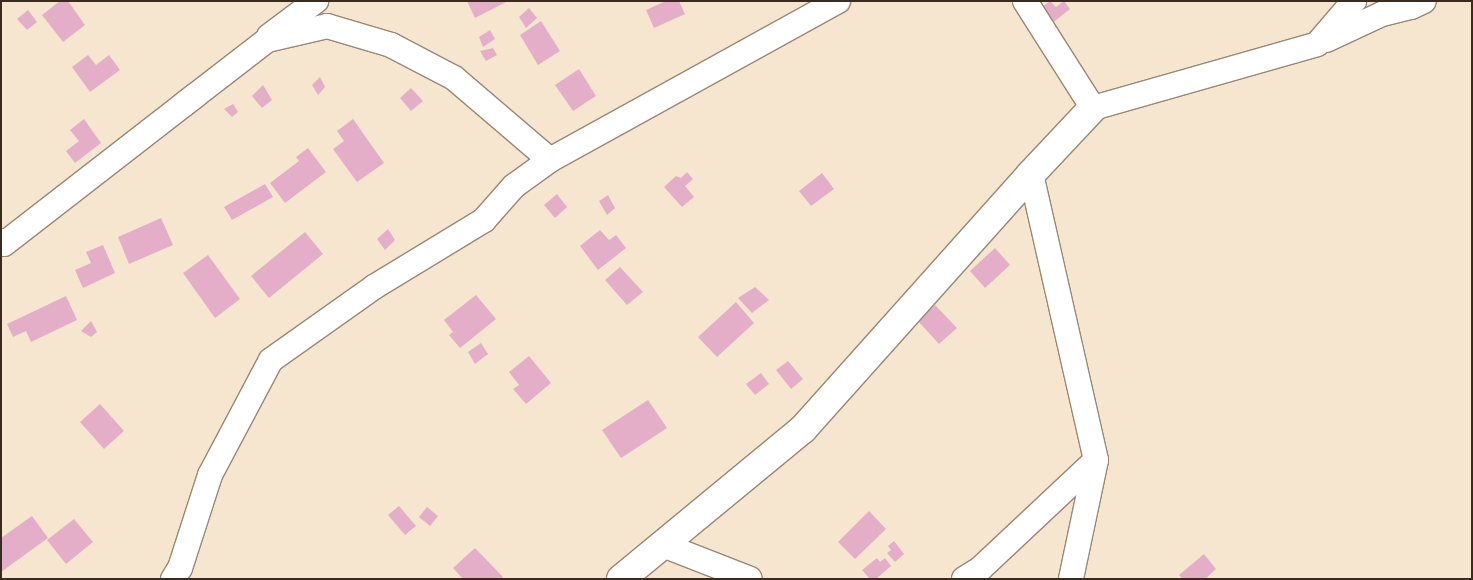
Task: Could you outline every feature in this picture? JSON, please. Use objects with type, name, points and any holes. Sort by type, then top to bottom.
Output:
[{"type":"street","points":[[183,105],[316,1]]},
{"type":"street","points":[[173,579],[180,568],[210,475],[271,360],[374,287],[484,220],[514,186],[550,160],[838,1]]},
{"type":"street","points":[[1025,1],[1093,108]]},
{"type":"street","points":[[1317,44],[1354,1]]},
{"type":"street","points":[[621,579],[804,429],[1031,174],[1093,108],[1317,44],[1382,14],[1411,7],[1424,1]]},
{"type":"street","points":[[1,241],[4,244],[267,40],[327,26],[391,45],[454,78],[550,160]]},
{"type":"street","points":[[1031,174],[1096,460],[1071,579]]},
{"type":"street","points":[[964,579],[980,569],[1096,460]]},
{"type":"street","points":[[663,545],[750,579]]},
{"type":"building","points":[[60,1],[68,1],[85,25],[63,42],[42,15]]},
{"type":"building","points":[[467,1],[508,1],[475,18]]},
{"type":"building","points":[[666,1],[679,1],[685,14],[654,28],[646,10]]},
{"type":"building","points":[[1050,1],[1056,7],[1064,1],[1070,9],[1046,28],[1041,8]]},
{"type":"building","points":[[529,8],[537,18],[526,28],[519,17]]},
{"type":"building","points":[[28,10],[37,22],[27,30],[17,19]]},
{"type":"building","points":[[541,21],[560,51],[538,65],[520,35]]},
{"type":"building","points":[[490,30],[495,39],[483,47],[479,37]]},
{"type":"building","points":[[493,48],[497,55],[486,61],[480,51]]},
{"type":"building","points":[[88,55],[96,65],[109,55],[120,70],[90,92],[72,67]]},
{"type":"building","points":[[579,69],[596,96],[573,111],[555,85]]},
{"type":"building","points":[[320,77],[325,87],[318,95],[312,85]]},
{"type":"building","points":[[263,85],[272,100],[262,108],[252,96]]},
{"type":"building","points":[[411,88],[423,101],[411,111],[400,98]]},
{"type":"building","points":[[233,104],[238,112],[232,117],[224,109]]},
{"type":"building","points":[[84,119],[101,143],[75,163],[66,151],[79,141],[70,130]]},
{"type":"building","points":[[353,119],[384,163],[357,182],[333,149],[344,141],[337,131]]},
{"type":"building","points":[[308,148],[326,172],[285,203],[270,183],[299,161],[296,157]]},
{"type":"building","points":[[687,172],[693,179],[685,186],[694,197],[682,207],[664,187],[676,176],[681,178]]},
{"type":"building","points":[[822,173],[834,189],[811,206],[799,191]]},
{"type":"building","points":[[265,184],[273,197],[232,220],[224,207]]},
{"type":"building","points":[[557,194],[567,207],[555,218],[544,205]]},
{"type":"building","points":[[608,195],[615,208],[607,215],[599,201]]},
{"type":"building","points":[[161,218],[173,245],[129,264],[118,237]]},
{"type":"building","points":[[388,229],[395,240],[385,250],[377,239]]},
{"type":"building","points":[[600,230],[609,240],[616,235],[626,248],[598,270],[580,246]]},
{"type":"building","points":[[305,232],[323,254],[269,298],[251,276]]},
{"type":"building","points":[[103,245],[115,273],[83,288],[75,270],[91,263],[86,252]]},
{"type":"building","points":[[995,248],[1010,265],[985,288],[970,271]]},
{"type":"building","points":[[208,255],[240,299],[215,318],[183,273]]},
{"type":"building","points":[[620,267],[643,292],[627,305],[605,280]]},
{"type":"building","points":[[755,287],[769,300],[752,313],[738,298]]},
{"type":"building","points":[[476,295],[496,319],[460,348],[449,335],[453,332],[444,320]]},
{"type":"building","points":[[66,296],[77,320],[31,342],[26,331],[13,337],[7,324]]},
{"type":"building","points":[[736,302],[754,323],[717,357],[698,337]]},
{"type":"building","points":[[935,305],[957,328],[939,344],[918,321]]},
{"type":"building","points":[[91,321],[97,332],[91,337],[81,331]]},
{"type":"building","points":[[481,343],[488,354],[475,364],[468,352]]},
{"type":"building","points":[[529,356],[551,383],[526,404],[513,389],[519,385],[509,372]]},
{"type":"building","points":[[788,361],[803,379],[791,389],[776,370]]},
{"type":"building","points":[[761,373],[769,384],[755,395],[746,384]]},
{"type":"building","points":[[648,400],[667,428],[621,458],[602,430]]},
{"type":"building","points":[[100,404],[124,431],[104,449],[80,422]]},
{"type":"building","points":[[399,506],[416,526],[405,535],[388,515]]},
{"type":"building","points":[[427,507],[438,516],[430,526],[419,517]]},
{"type":"building","points":[[869,511],[886,529],[855,559],[838,542]]},
{"type":"building","points":[[32,516],[48,538],[1,572],[1,538]]},
{"type":"building","points":[[74,519],[93,542],[66,564],[47,540]]},
{"type":"building","points":[[894,541],[904,554],[895,562],[887,553],[891,550],[888,546]]},
{"type":"building","points":[[475,548],[503,577],[501,579],[463,579],[453,568]]},
{"type":"building","points":[[1204,554],[1216,569],[1205,579],[1183,579],[1179,575]]},
{"type":"building","points":[[877,558],[880,562],[885,558],[891,566],[876,579],[870,579],[862,570]]}]
